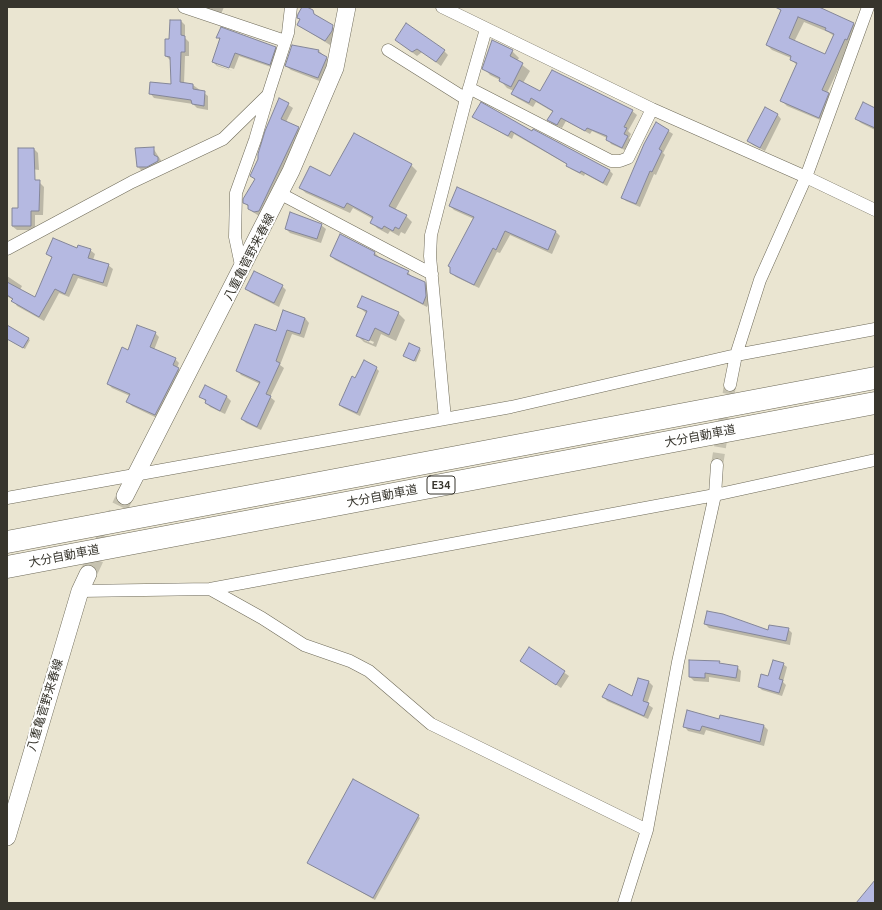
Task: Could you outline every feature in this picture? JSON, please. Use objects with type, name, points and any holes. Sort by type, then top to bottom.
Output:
[{"type":"highway","name":"大分自動車道","points":[[7,542],[875,378]]},
{"type":"highway","name":"大分自動車道","points":[[7,567],[875,403]]},
{"type":"main road","name":"八重亀菅野来春線","points":[[125,496],[281,194],[317,115],[335,68],[347,7]]},
{"type":"main road","name":"八重亀菅野来春線","points":[[7,837],[80,591],[88,574]]},
{"type":"street","points":[[184,7],[285,41]]},
{"type":"street","points":[[242,270],[235,237],[236,193],[256,140],[285,41],[291,7]]},
{"type":"street","points":[[442,7],[652,109],[806,177],[875,210]]},
{"type":"street","points":[[730,385],[736,355],[760,280],[806,177],[868,7]]},
{"type":"street","points":[[445,419],[430,235],[467,94],[486,29]]},
{"type":"street","points":[[388,50],[467,94],[611,161],[620,161],[628,158],[652,109]]},
{"type":"street","points":[[7,249],[132,182],[223,139],[268,95]]},
{"type":"street","points":[[281,194],[432,274]]},
{"type":"street","points":[[7,498],[511,407],[736,355],[875,329]]},
{"type":"street","points":[[80,591],[210,589],[715,495],[875,460]]},
{"type":"street","points":[[624,903],[647,830],[678,662],[715,495],[717,465]]},
{"type":"street","points":[[210,589],[262,618],[304,645],[350,661],[369,671],[431,724],[647,830]]},
{"type":"building","points":[[302,7],[307,7],[313,10],[314,14],[333,25],[332,31],[325,41],[297,25],[300,19],[297,18],[298,14]]},
{"type":"building","points":[[775,7],[819,7],[854,23],[847,40],[845,39],[822,90],[829,93],[819,118],[780,101],[797,63],[790,60],[791,56],[766,45],[781,10]],"holes":[[[798,17],[826,28],[825,30],[834,34],[825,54],[789,38]]]},
{"type":"building","points":[[170,20],[181,20],[181,35],[185,36],[185,52],[181,52],[180,82],[193,84],[193,89],[205,91],[204,106],[192,104],[191,100],[149,94],[150,82],[171,84],[170,57],[165,56],[165,39],[169,39]]},
{"type":"building","points":[[406,23],[445,50],[436,62],[417,49],[412,52],[395,40]]},
{"type":"building","points":[[221,27],[276,47],[270,65],[235,53],[229,68],[212,62],[220,38],[216,38]]},
{"type":"building","points":[[492,40],[513,50],[510,56],[523,63],[511,87],[499,81],[500,78],[482,69]]},
{"type":"building","points":[[292,45],[319,50],[318,52],[327,57],[318,78],[285,66]]},
{"type":"building","points":[[552,70],[633,110],[624,127],[627,128],[624,134],[628,136],[622,148],[606,140],[607,136],[587,128],[585,131],[561,118],[557,125],[547,120],[553,111],[531,98],[529,103],[511,94],[519,80],[540,91]]},
{"type":"building","points":[[279,98],[289,103],[281,119],[299,127],[259,211],[254,212],[248,209],[248,205],[243,203],[243,199],[255,179],[250,176],[258,159],[258,154],[265,131]]},
{"type":"building","points":[[481,102],[532,131],[533,129],[610,170],[603,183],[581,171],[580,173],[566,166],[567,164],[511,131],[508,136],[472,117]]},
{"type":"building","points":[[863,102],[875,108],[875,128],[855,119]]},
{"type":"building","points":[[765,107],[778,114],[760,148],[747,141]]},
{"type":"building","points":[[656,122],[669,130],[659,149],[662,151],[652,172],[650,171],[636,204],[621,198],[644,144]]},
{"type":"building","points":[[354,133],[412,164],[389,206],[407,215],[399,229],[395,227],[393,231],[384,226],[382,229],[370,223],[373,217],[347,203],[344,208],[299,188],[310,166],[330,176]]},
{"type":"building","points":[[154,147],[154,155],[158,157],[158,161],[147,167],[137,167],[135,148]]},
{"type":"building","points":[[18,148],[34,148],[35,180],[40,180],[39,211],[31,211],[31,226],[12,226],[12,208],[18,208]]},
{"type":"building","points":[[457,187],[556,231],[548,250],[505,231],[496,250],[493,248],[474,285],[450,273],[450,267],[448,266],[474,217],[449,206]]},
{"type":"building","points":[[290,212],[322,224],[317,239],[285,229]]},
{"type":"building","points":[[340,234],[375,252],[374,255],[409,271],[407,274],[425,282],[426,296],[423,304],[330,256]]},
{"type":"building","points":[[53,238],[77,248],[78,245],[91,249],[88,258],[109,264],[103,283],[73,274],[65,294],[55,289],[39,317],[11,301],[13,299],[7,295],[7,282],[35,297],[52,257],[46,254]]},
{"type":"building","points":[[254,271],[283,285],[274,303],[245,289]]},
{"type":"building","points":[[362,296],[399,312],[389,335],[375,328],[369,341],[356,336],[367,311],[357,307]]},
{"type":"building","points":[[283,310],[305,318],[300,334],[287,330],[276,361],[280,363],[266,394],[271,396],[257,427],[241,419],[260,382],[236,371],[255,324],[276,331]]},
{"type":"building","points":[[7,325],[29,338],[23,348],[7,339]]},
{"type":"building","points":[[137,325],[156,332],[150,347],[176,358],[173,365],[179,368],[155,415],[126,402],[130,394],[107,384],[122,347],[128,350]]},
{"type":"building","points":[[409,343],[420,348],[414,361],[403,356]]},
{"type":"building","points":[[364,360],[377,367],[357,413],[339,405],[352,376],[355,378]]},
{"type":"building","points":[[205,385],[227,396],[220,411],[205,403],[206,400],[199,397]]},
{"type":"building","points":[[707,611],[723,614],[768,630],[769,625],[789,628],[786,641],[704,624]]},
{"type":"building","points":[[529,647],[565,671],[556,685],[520,661]]},
{"type":"building","points":[[689,660],[720,661],[719,663],[738,666],[736,678],[705,673],[705,678],[689,677]]},
{"type":"building","points":[[773,660],[784,663],[779,679],[783,680],[779,693],[758,687],[761,674],[768,676]]},
{"type":"building","points":[[638,678],[649,681],[643,701],[649,703],[644,716],[602,697],[609,684],[632,696]]},
{"type":"building","points":[[687,710],[719,719],[720,715],[764,725],[760,742],[702,726],[700,731],[683,727]]},
{"type":"building","points":[[353,779],[419,815],[373,898],[307,863]]},
{"type":"building","points":[[875,880],[875,903],[856,903]]},
{"type":"tunnel","points":[[717,465],[730,385]]},
{"type":"tunnel","points":[[88,574],[125,496]]}]
